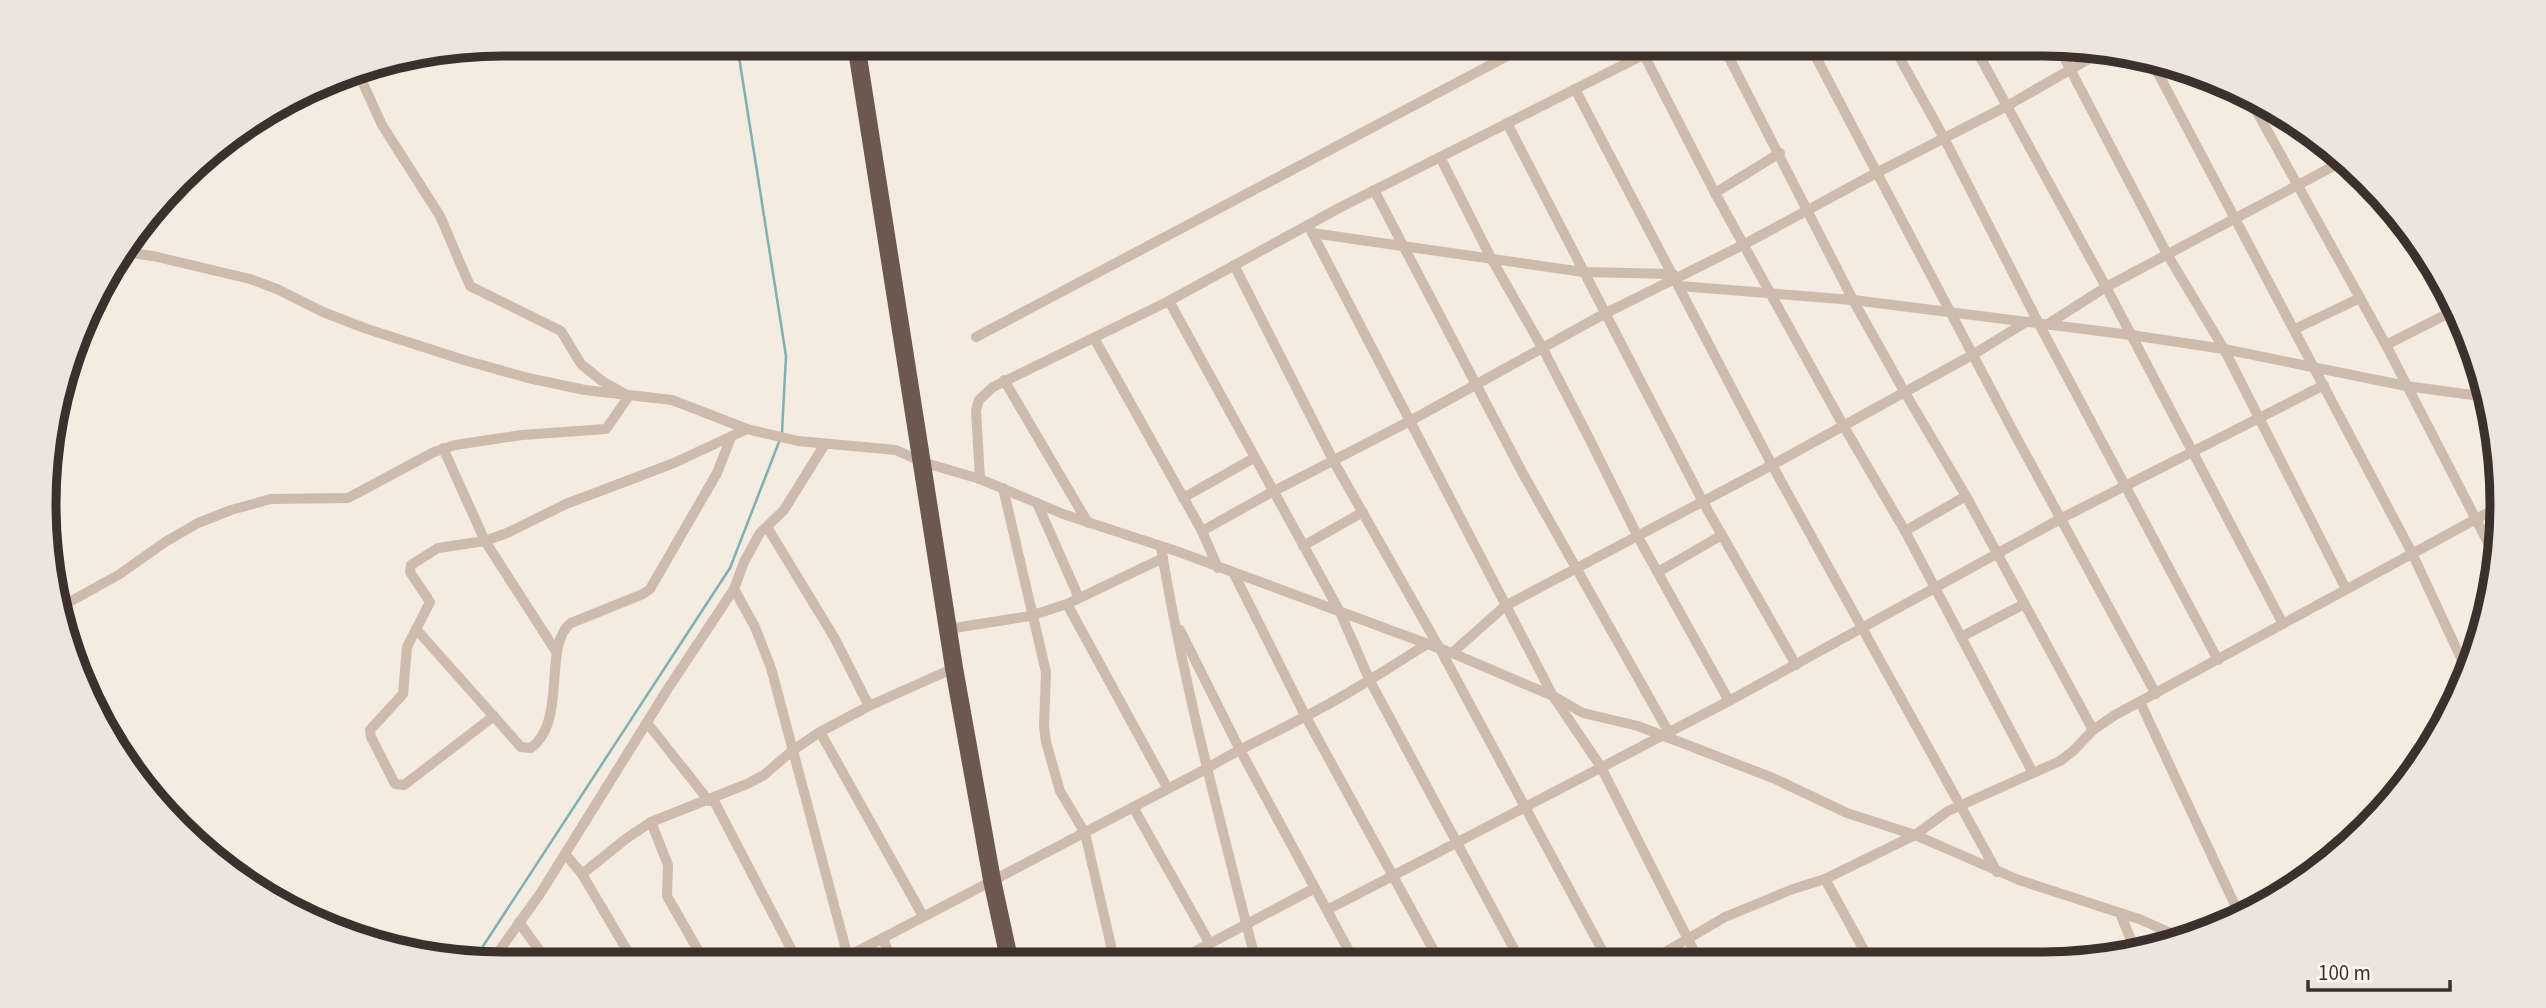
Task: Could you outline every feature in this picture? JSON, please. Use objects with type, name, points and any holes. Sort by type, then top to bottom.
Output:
[{"type":"highway","points":[[858,56],[954,668],[1008,952]]},
{"type":"street","points":[[976,337],[1507,56]]},
{"type":"street","points":[[980,479],[976,410],[985,393],[1003,380],[1169,301],[1234,265],[1310,229],[1374,190],[1642,56]]},
{"type":"street","points":[[1645,56],[1743,245],[1905,531],[2034,773]]},
{"type":"street","points":[[1728,56],[1853,300],[1903,391],[1966,496],[2093,730]]},
{"type":"street","points":[[1815,56],[2156,694]]},
{"type":"street","points":[[1899,56],[2044,324],[2218,660]]},
{"type":"street","points":[[1980,56],[2106,287],[2283,624]]},
{"type":"street","points":[[2064,57],[2167,254],[2224,349],[2346,589]]},
{"type":"street","points":[[1202,531],[1604,314],[1677,280],[2007,106],[2089,59]]},
{"type":"street","points":[[2157,71],[2412,553],[2462,659]]},
{"type":"street","points":[[361,80],[382,125],[440,216],[470,286],[561,331],[581,364],[602,381],[629,396]]},
{"type":"street","points":[[1575,89],[1772,465],[1997,872]]},
{"type":"street","points":[[2256,111],[2386,345],[2488,542]]},
{"type":"street","points":[[1507,123],[1703,502],[1796,664]]},
{"type":"street","points":[[1715,193],[1780,153]]},
{"type":"street","points":[[1440,157],[1491,258],[1543,349],[1639,537],[1729,701]]},
{"type":"street","points":[[2044,324],[2106,287],[2335,165]]},
{"type":"street","points":[[1374,190],[1574,569],[1665,733]]},
{"type":"street","points":[[1310,229],[1404,247],[1583,272],[1853,300],[2130,335],[2224,349],[2316,370],[2406,386],[2477,396]]},
{"type":"street","points":[[1310,229],[1505,606],[1553,696],[1601,767],[1694,952]]},
{"type":"street","points":[[133,254],[250,279],[348,322],[501,371],[585,390],[671,400],[747,429],[825,444],[890,449],[980,479],[1162,552],[1218,568],[1427,643],[1553,696],[1584,713],[1665,733],[1773,778],[1847,813],[1915,835],[1997,872],[2172,933]]},
{"type":"street","points":[[1234,265],[1334,462],[1446,651],[1524,807],[1603,952]]},
{"type":"street","points":[[2295,329],[2360,298]]},
{"type":"street","points":[[1169,301],[1340,611],[1370,681],[1516,952]]},
{"type":"street","points":[[2386,345],[2448,314]]},
{"type":"street","points":[[1446,651],[1505,606],[1772,465],[1974,354],[2026,322]]},
{"type":"street","points":[[1094,338],[1202,531],[1218,568]]},
{"type":"street","points":[[1003,380],[1088,523]]},
{"type":"street","points":[[1327,910],[1729,701],[2062,518],[2324,385]]},
{"type":"street","points":[[68,604],[120,574],[165,542],[198,523],[266,500],[348,498],[443,449],[522,435],[606,429],[629,396]]},
{"type":"street","points":[[494,716],[404,785],[395,784],[370,730],[403,694],[406,652],[430,602],[410,572],[411,565],[438,548],[485,541],[515,530],[566,503],[664,467],[747,429]]},
{"type":"street","points":[[416,629],[524,748],[531,748],[547,725],[562,631],[571,623],[650,589],[717,473],[731,437]]},
{"type":"street","points":[[498,952],[566,855],[667,690],[734,589],[744,562],[760,533],[784,510],[825,444]]},
{"type":"street","points":[[443,449],[485,541],[557,653]]},
{"type":"street","points":[[1183,498],[1254,458]]},
{"type":"street","points":[[1003,488],[1046,679],[1046,742],[1060,791],[1085,833],[1112,952]]},
{"type":"street","points":[[1905,531],[1966,496]]},
{"type":"street","points":[[1037,503],[1079,598]]},
{"type":"street","points":[[1303,546],[1363,512]]},
{"type":"street","points":[[1666,952],[1743,909],[1825,879],[1915,835],[1948,811],[2067,757],[2093,730],[2140,702],[2490,512]]},
{"type":"street","points":[[767,527],[834,637],[869,706]]},
{"type":"street","points":[[1658,572],[1722,536]]},
{"type":"street","points":[[948,629],[1031,615],[1067,604],[1162,552]]},
{"type":"street","points":[[1162,552],[1172,614],[1206,769],[1253,952]]},
{"type":"street","points":[[1234,574],[1306,717],[1435,952]]},
{"type":"street","points":[[734,589],[767,656],[847,952]]},
{"type":"street","points":[[1067,604],[1168,789]]},
{"type":"street","points":[[1961,637],[2024,604]]},
{"type":"street","points":[[1172,614],[1240,748],[1350,952]]},
{"type":"street","points":[[860,952],[882,937],[1085,833],[1240,748],[1306,717],[1370,681],[1427,643]]},
{"type":"street","points":[[582,874],[651,822],[711,800],[764,775],[793,750],[820,732],[869,706],[954,668]]},
{"type":"street","points":[[2140,702],[2236,908]]},
{"type":"street","points":[[648,724],[711,800],[793,952]]},
{"type":"street","points":[[820,732],[923,916]]},
{"type":"street","points":[[1133,807],[1210,944]]},
{"type":"street","points":[[651,822],[668,865],[667,896],[699,952]]},
{"type":"street","points":[[566,855],[582,874],[628,952]]},
{"type":"street","points":[[1825,879],[1865,952]]},
{"type":"street","points":[[1194,952],[1315,888]]},
{"type":"street","points":[[2120,913],[2132,942]]},
{"type":"street","points":[[519,922],[540,952]]},
{"type":"street","points":[[882,937],[889,952]]},
{"type":"waterway","points":[[739,56],[786,356],[782,432]]},
{"type":"waterway","points":[[480,951],[730,568],[779,442]]}]
